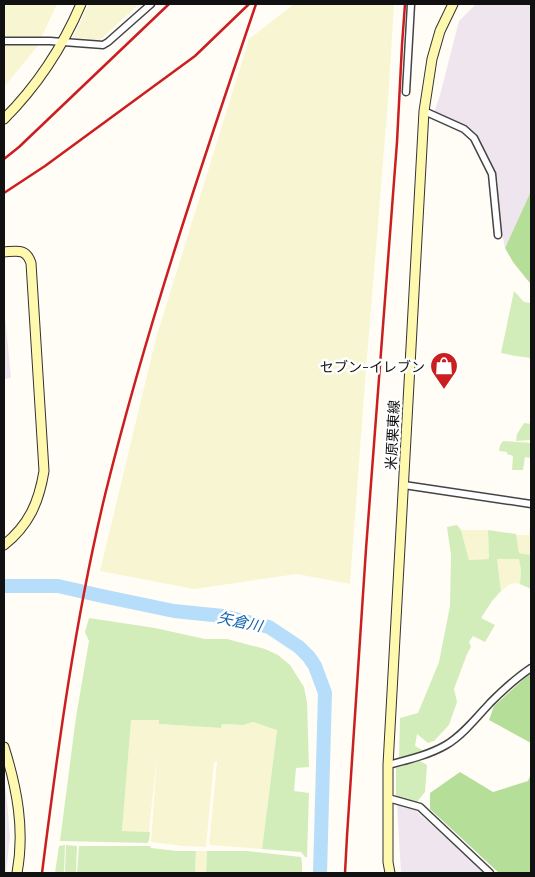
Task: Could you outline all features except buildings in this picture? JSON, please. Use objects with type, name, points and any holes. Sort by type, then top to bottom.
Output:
[{"type":"main road","points":[[4,118],[45,69],[62,42],[81,4]]},
{"type":"main road","name":"米原栗東線","points":[[390,873],[388,862],[388,765],[424,111],[432,59],[440,31],[454,4]]},
{"type":"main road","points":[[4,252],[18,250],[23,252],[28,256],[31,263],[44,471],[36,503],[29,518],[4,545]]},
{"type":"main road","points":[[4,747],[16,790],[19,810],[20,840],[16,873]]},
{"type":"street","points":[[4,41],[103,45],[151,4]]},
{"type":"street","points":[[406,92],[411,4]]},
{"type":"street","points":[[424,111],[464,130],[474,138],[492,174],[498,235]]},
{"type":"street","points":[[404,485],[531,504]]},
{"type":"street","points":[[388,765],[424,754],[448,744],[503,690],[531,668]]},
{"type":"street","points":[[388,798],[420,807],[490,873]]},
{"type":"shaded area","points":[[4,4],[57,4],[37,47],[4,87]]},
{"type":"shaded area","points":[[89,4],[139,4],[100,40],[73,37]]},
{"type":"shaded area","points":[[294,4],[394,4],[350,584],[297,574],[194,589],[100,571],[156,338],[249,39]]},
{"type":"shaded area","points":[[476,4],[531,4],[531,191],[505,248],[498,212],[498,181],[486,153],[477,138],[434,113],[459,21]]},
{"type":"shaded area","points":[[4,306],[11,378],[4,379]]},
{"type":"shaded area","points":[[531,518],[531,555],[519,553],[516,535],[529,535]]},
{"type":"shaded area","points":[[461,530],[488,530],[489,559],[469,560]]},
{"type":"shaded area","points":[[497,559],[519,559],[521,570],[520,584],[510,584],[501,591]]},
{"type":"shaded area","points":[[130,720],[159,720],[159,724],[221,728],[222,724],[243,725],[253,722],[277,729],[262,849],[209,845],[217,762],[214,762],[206,847],[151,842],[157,755],[149,832],[122,831]]},
{"type":"shaded area","points":[[4,784],[10,836],[6,873],[4,873]]},
{"type":"shaded area","points":[[397,804],[415,810],[485,873],[401,873]]},
{"type":"shaded area","points":[[196,851],[207,851],[206,873],[195,873]]},
{"type":"green space","points":[[531,191],[531,283],[513,262],[505,248]]},
{"type":"green space","points":[[514,291],[524,302],[531,303],[531,358],[501,353]]},
{"type":"green space","points":[[524,423],[531,424],[531,440],[516,441],[517,434]]},
{"type":"green space","points":[[503,441],[531,443],[531,458],[525,457],[523,470],[512,470],[513,456],[507,454],[507,452],[499,451]]},
{"type":"green space","points":[[457,525],[461,530],[469,560],[489,559],[488,530],[516,534],[519,553],[531,555],[531,589],[520,584],[521,570],[519,559],[497,559],[501,591],[481,618],[495,625],[485,642],[473,636],[469,642],[471,647],[454,689],[457,702],[449,725],[434,741],[428,743],[417,734],[415,746],[424,751],[399,760],[400,718],[418,713],[439,662],[450,606],[451,555],[447,527]]},
{"type":"green space","points":[[89,618],[155,628],[205,639],[227,639],[265,649],[278,655],[290,665],[304,687],[307,702],[309,767],[296,768],[294,791],[309,793],[307,857],[301,852],[262,849],[277,730],[253,722],[243,725],[222,724],[221,728],[159,724],[159,720],[131,720],[122,831],[150,832],[149,841],[147,843],[60,841],[76,717],[89,641],[85,632]]},
{"type":"green space","points":[[531,674],[531,743],[489,720],[494,706]]},
{"type":"green space","points":[[418,760],[427,765],[425,792],[416,803],[396,798],[396,768]]},
{"type":"green space","points":[[460,772],[493,792],[528,781],[531,774],[531,873],[499,873],[430,809],[430,793]]},
{"type":"green space","points":[[65,845],[64,873],[55,873],[59,846]]},
{"type":"green space","points":[[66,845],[77,846],[76,873],[65,873]]},
{"type":"green space","points":[[79,846],[150,846],[151,848],[177,851],[196,851],[195,873],[77,873]]},
{"type":"green space","points":[[207,851],[247,851],[301,857],[302,873],[206,873]]},
{"type":"waterway","name":"矢倉川","points":[[4,586],[58,586],[174,611],[223,616],[269,627],[299,647],[315,666],[325,693],[320,873]]},
{"type":"railway","points":[[4,159],[19,147],[169,4]]},
{"type":"railway","points":[[4,193],[45,166],[195,56],[249,4]]},
{"type":"railway","points":[[42,873],[76,636],[105,495],[156,309],[256,4]]},
{"type":"railway","points":[[345,873],[366,549],[397,142],[405,4]]},
{"type":"place","name":"セブン-イレブン","points":[[444,390]]}]
